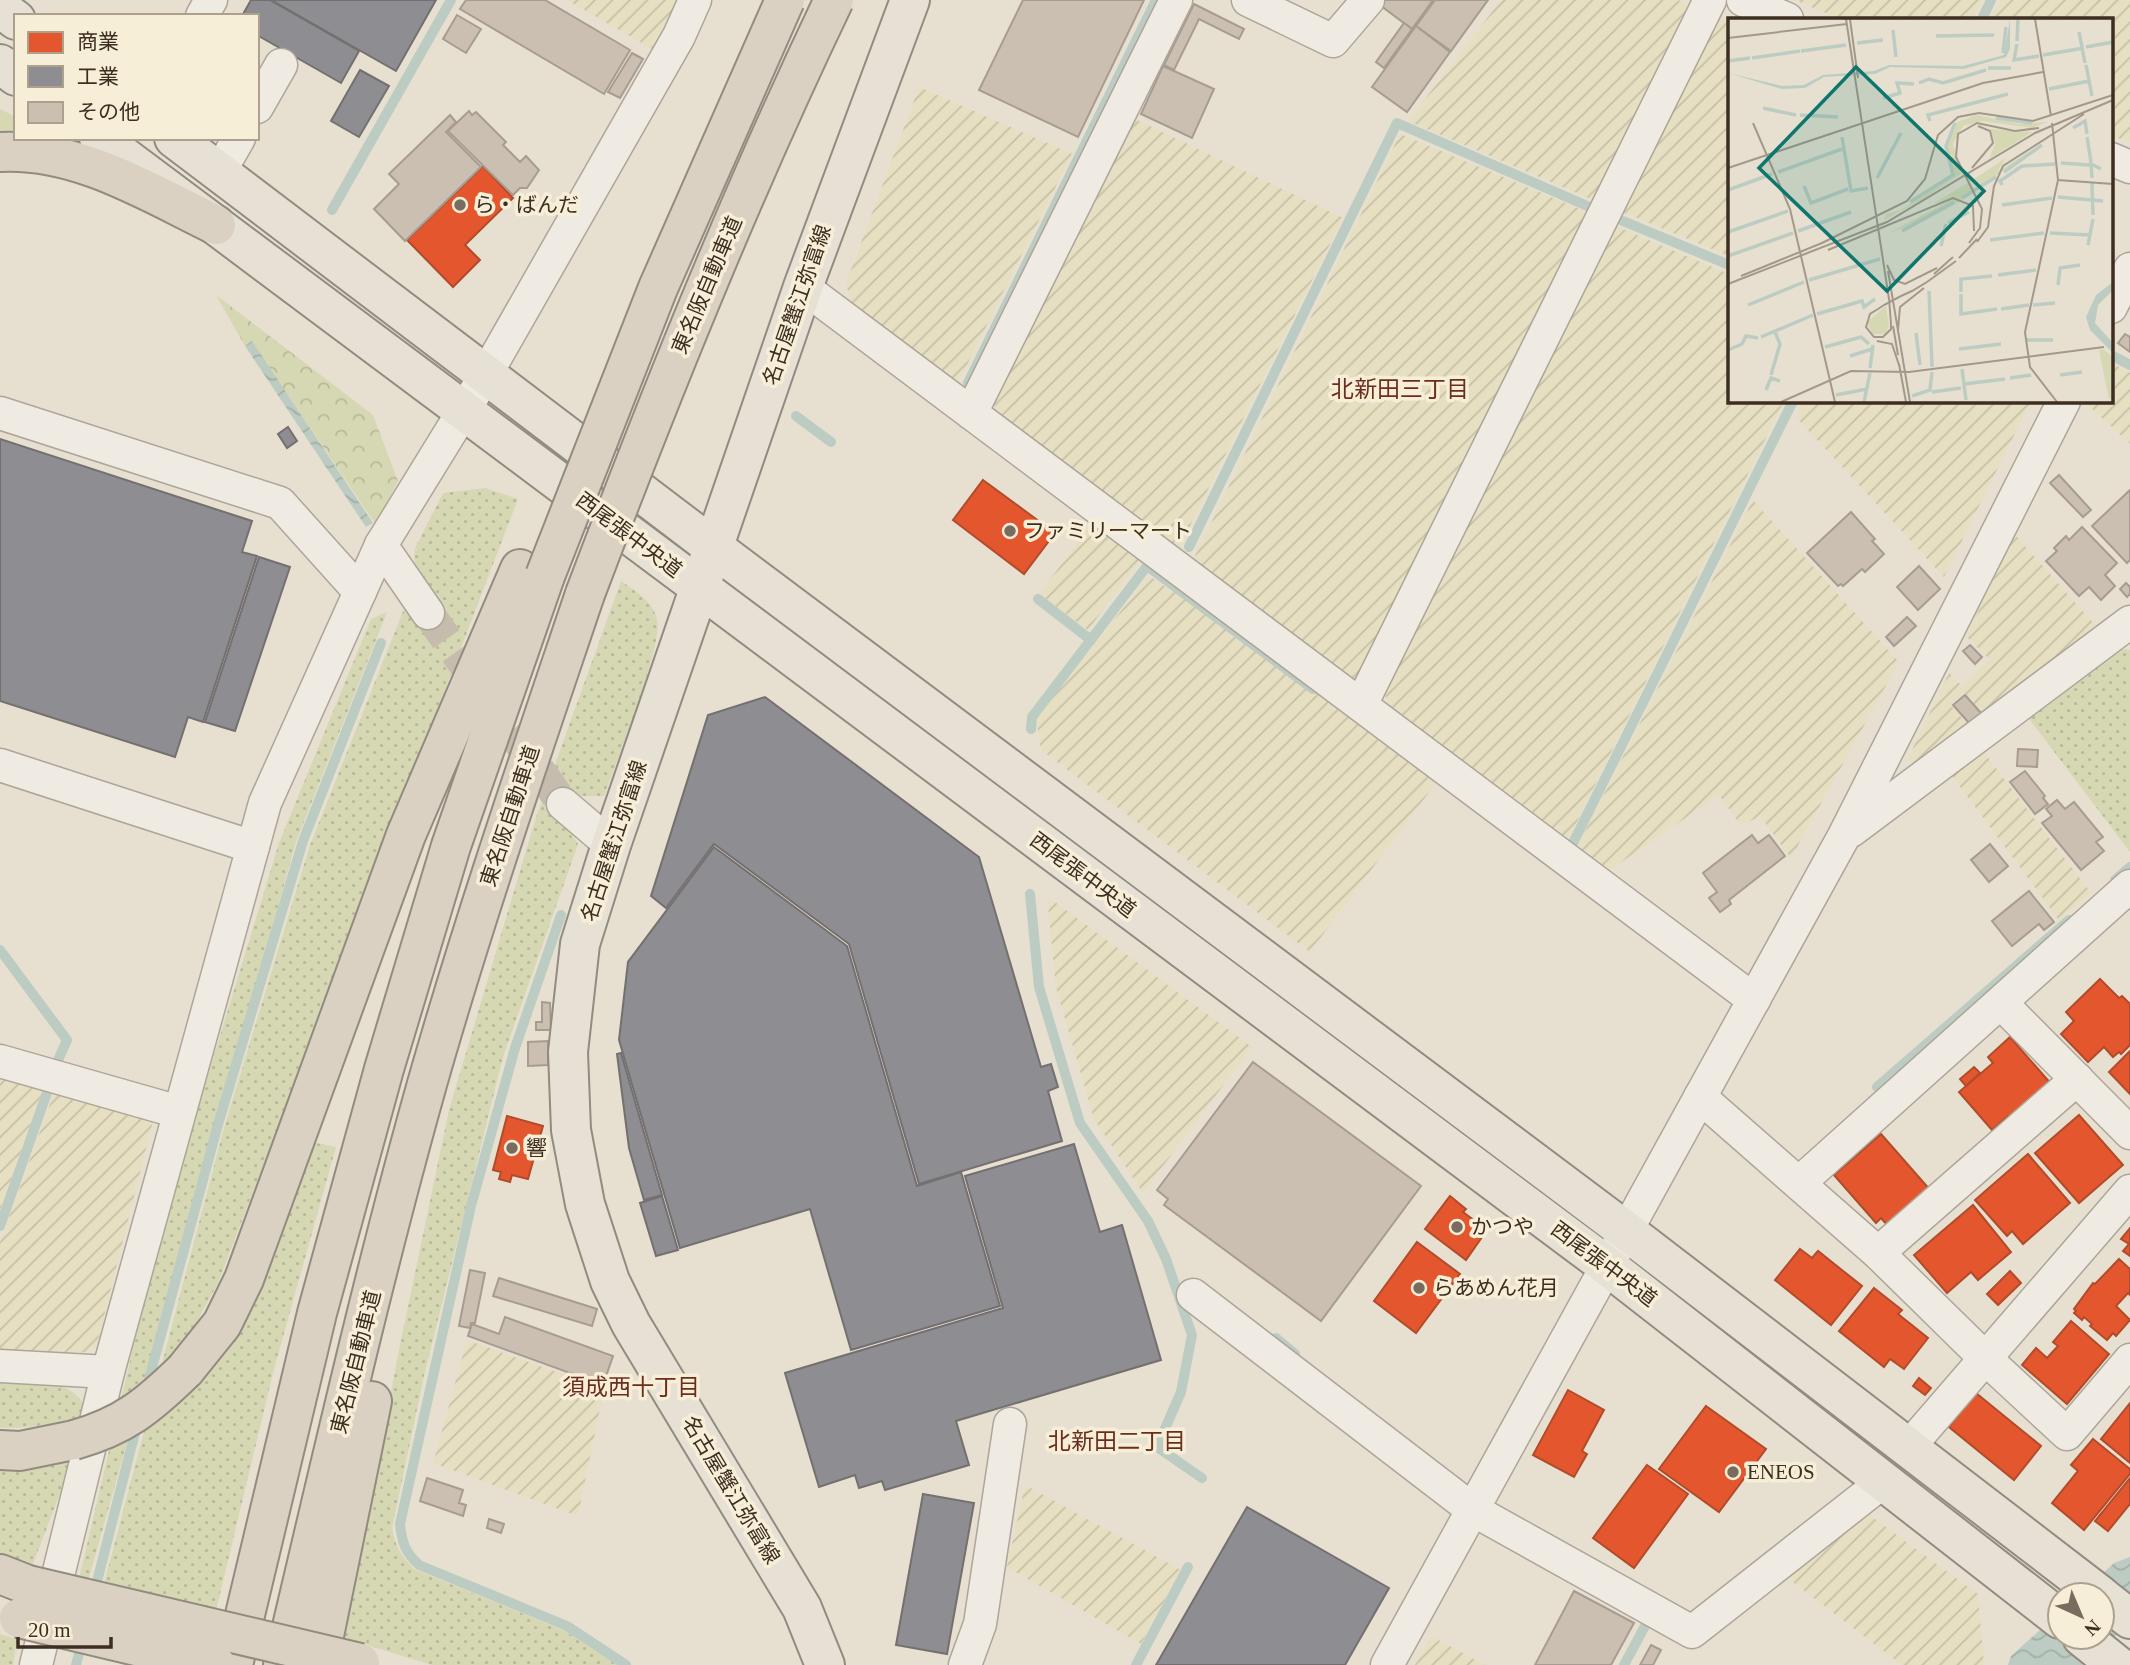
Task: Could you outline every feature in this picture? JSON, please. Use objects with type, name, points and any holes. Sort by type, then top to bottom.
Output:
[{"type":"highway","points":[[0,1450],[20,1451],[74,1440],[96,1434],[122,1422],[151,1403],[185,1370],[222,1324],[244,1279],[396,859],[532,572],[706,142],[773,0]]},
{"type":"highway","name":"東名阪自動車道","points":[[233,1665],[317,1313],[384,1069],[532,572],[785,0]]},
{"type":"highway","name":"東名阪自動車道","points":[[283,1665],[359,1346],[427,1085],[496,855],[585,594],[640,448],[697,307],[834,0]]},
{"type":"highway","points":[[0,152],[33,152],[66,158],[102,170],[216,225]]},
{"type":"highway","points":[[318,1665],[408,1223],[427,1085]]},
{"type":"highway","points":[[12,1597],[364,1664]]},
{"type":"highway","points":[[12,1597],[216,1665]]},
{"type":"main road","name":"名古屋蟹江弥富線","points":[[825,1665],[802,1608],[631,1325],[610,1281],[585,1204],[571,1130],[568,1052],[580,944],[611,845],[803,287],[910,0]]},
{"type":"main road","name":"西尾張中央道","points":[[102,140],[1606,1265],[2046,1608]]},
{"type":"main road","name":"西尾張中央道","points":[[177,140],[485,376],[1626,1231],[2082,1581]]},
{"type":"main road","name":"西尾張中央道","points":[[2116,1608],[2130,1619]]},
{"type":"main road","points":[[2100,1651],[2117,1665]]},
{"type":"street","points":[[36,1665],[108,1372],[265,803],[381,545],[485,376],[679,36],[695,0]]},
{"type":"street","points":[[971,412],[1176,0]]},
{"type":"street","points":[[1248,0],[1334,41],[1368,0]]},
{"type":"street","points":[[1361,705],[1710,0]]},
{"type":"street","points":[[1743,0],[1785,18]]},
{"type":"street","points":[[259,104],[281,65]]},
{"type":"street","points":[[219,173],[238,140]]},
{"type":"street","points":[[2112,159],[2130,167]]},
{"type":"street","points":[[2112,305],[2130,269]]},
{"type":"street","points":[[803,287],[1754,1000]]},
{"type":"street","points":[[1387,1665],[1844,836],[2063,402]]},
{"type":"street","points":[[0,413],[280,503],[360,592]]},
{"type":"street","points":[[381,545],[428,613]]},
{"type":"street","points":[[1844,836],[2130,622]]},
{"type":"street","points":[[0,765],[253,847]]},
{"type":"street","points":[[563,804],[611,845]]},
{"type":"street","points":[[1799,1183],[2130,886]]},
{"type":"street","points":[[2001,1003],[2130,1133]]},
{"type":"street","points":[[0,1060],[179,1112]]},
{"type":"street","points":[[1878,1253],[2077,1079]]},
{"type":"street","points":[[1700,1097],[1878,1253],[2067,1434],[2130,1360]]},
{"type":"street","points":[[1907,1449],[2130,1191]]},
{"type":"street","points":[[1193,1295],[1473,1510],[1692,1632],[1884,1481]]},
{"type":"street","points":[[0,1366],[108,1372]]},
{"type":"street","points":[[965,1665],[980,1624],[1010,1424]]},
{"type":"shaded area","points":[[567,0],[679,0],[652,49]]},
{"type":"shaded area","points":[[1501,0],[1678,0],[1694,7],[1598,202],[1408,121]]},
{"type":"shaded area","points":[[1795,0],[1983,0],[1974,18],[1838,18]]},
{"type":"shaded area","points":[[2000,0],[2130,0],[2130,143],[2112,135],[2112,18],[1991,18]]},
{"type":"shaded area","points":[[1717,18],[1728,24],[1728,256],[1620,211]]},
{"type":"shaded area","points":[[919,87],[1072,154],[957,385],[852,306],[846,283]]},
{"type":"shaded area","points":[[1133,118],[1343,218],[1177,552],[997,418],[993,396]]},
{"type":"shaded area","points":[[1400,134],[1592,214],[1357,679],[1349,681],[1192,562]]},
{"type":"shaded area","points":[[1613,225],[1728,274],[1728,402],[1784,402],[1567,842],[1391,708],[1384,693]]},
{"type":"shaded area","points":[[2112,364],[2130,373],[2130,444],[2087,404],[2112,402]]},
{"type":"shaded area","points":[[1803,402],[2031,402],[1944,577],[1796,417]]},
{"type":"shaded area","points":[[1753,500],[1899,662],[1791,858],[1760,816],[1741,826],[1719,795],[1607,872],[1576,849]]},
{"type":"shaded area","points":[[1094,521],[1142,557],[1088,630],[1039,594]]},
{"type":"shaded area","points":[[2015,535],[2098,628],[1985,716],[1964,692],[1950,705],[1970,727],[1920,766],[1907,760],[1949,673],[1962,686],[1989,659],[1966,636]]},
{"type":"shaded area","points":[[1149,576],[1169,589],[1177,590],[1436,783],[1310,952],[1041,750],[1036,717]]},
{"type":"shaded area","points":[[1979,746],[2091,893],[2059,920],[1947,769]]},
{"type":"shaded area","points":[[1047,896],[1252,1047],[1143,1193],[1094,1119],[1056,988]]},
{"type":"shaded area","points":[[0,1070],[45,1084],[0,1210]]},
{"type":"shaded area","points":[[56,1087],[154,1117],[97,1344],[87,1352],[0,1358],[0,1242]]},
{"type":"shaded area","points":[[467,1340],[604,1389],[578,1516],[433,1463]]},
{"type":"shaded area","points":[[1025,1485],[1181,1570],[1141,1644],[1007,1567]]},
{"type":"shaded area","points":[[1864,1511],[1978,1594],[1984,1665],[1902,1665],[1782,1574]]},
{"type":"shaded area","points":[[1431,1636],[1485,1665],[1415,1665]]},
{"type":"green space","points":[[0,109],[14,116],[14,133],[0,134]]},
{"type":"green space","points":[[216,295],[373,415],[398,481],[376,525],[252,342],[245,346]]},
{"type":"green space","points":[[485,488],[518,499],[218,1283],[192,1331],[171,1357],[198,1385],[219,1360],[244,1325],[268,1273],[312,1142],[336,1147],[273,1373],[214,1619],[102,1591],[224,1128],[310,845],[406,604],[430,629],[441,602],[418,570],[415,548],[443,493]]},
{"type":"green space","points":[[621,581],[643,597],[655,612],[657,633],[653,653],[604,796],[567,796],[558,816],[578,844],[503,1057],[424,1376],[392,1528],[399,1550],[414,1569],[565,1631],[617,1665],[432,1665],[344,1638],[400,1345],[449,1110],[536,817]]},
{"type":"green space","points":[[387,612],[296,842],[87,1585],[78,1583],[161,1229],[279,843],[371,619]]},
{"type":"green space","points":[[2115,648],[2130,650],[2130,852],[2027,716]]},
{"type":"green space","points":[[40,1380],[70,1390],[81,1400],[88,1414],[45,1425],[0,1428],[0,1382]]},
{"type":"green space","points":[[73,1460],[31,1569],[0,1559],[0,1470],[20,1471]]},
{"type":"green space","points":[[0,1634],[17,1639],[13,1665],[0,1665]]},
{"type":"water","points":[[252,341],[373,523],[366,527],[245,346]]},
{"type":"water","points":[[2130,1557],[2130,1623],[2116,1635],[2116,1581],[2094,1581],[2114,1563]]},
{"type":"water","points":[[2046,1625],[2046,1651],[2098,1651],[2082,1665],[2008,1665],[2011,1656]]},
{"type":"building: 商業","points":[[483,166],[513,198],[465,245],[480,260],[453,287],[407,240]]},
{"type":"building: 商業","points":[[983,480],[1055,533],[1024,574],[953,520]]},
{"type":"building: 商業","points":[[2100,979],[2119,998],[2122,996],[2130,1004],[2130,1045],[2121,1054],[2119,1052],[2113,1057],[2104,1047],[2088,1062],[2061,1034],[2074,1021],[2066,1012]]},
{"type":"building: 商業","points":[[2010,1037],[2052,1085],[2012,1120],[2008,1116],[1992,1130],[1959,1092],[1993,1063],[1988,1057]]},
{"type":"building: 商業","points":[[2130,1051],[2130,1094],[2109,1072]]},
{"type":"building: 商業","points":[[1974,1067],[1980,1073],[1966,1086],[1960,1079]]},
{"type":"building: 商業","points":[[2079,1115],[2123,1165],[2079,1203],[2035,1153]]},
{"type":"building: 商業","points":[[507,1116],[543,1126],[528,1179],[512,1175],[510,1182],[499,1179],[501,1172],[493,1170]]},
{"type":"building: 商業","points":[[1881,1134],[1931,1191],[1889,1227],[1881,1218],[1876,1223],[1834,1175]]},
{"type":"building: 商業","points":[[2028,1154],[2070,1203],[2023,1244],[2012,1231],[2007,1236],[1975,1200]]},
{"type":"building: 商業","points":[[1450,1196],[1466,1209],[1463,1212],[1487,1230],[1466,1260],[1425,1229]]},
{"type":"building: 商業","points":[[1973,1205],[2011,1252],[1978,1280],[1971,1272],[1947,1293],[1914,1255]]},
{"type":"building: 商業","points":[[2130,1228],[2130,1256],[2123,1251],[2129,1244],[2121,1239]]},
{"type":"building: 商業","points":[[1417,1242],[1460,1274],[1416,1333],[1374,1301]]},
{"type":"building: 商業","points":[[1800,1249],[1812,1258],[1818,1251],[1862,1286],[1831,1325],[1775,1280]]},
{"type":"building: 商業","points":[[2119,1259],[2130,1269],[2130,1295],[2128,1293],[2116,1306],[2130,1320],[2116,1336],[2113,1333],[2107,1340],[2090,1326],[2092,1324],[2084,1317],[2082,1320],[2074,1313],[2074,1309],[2093,1283]]},
{"type":"building: 商業","points":[[2010,1271],[2021,1283],[1998,1305],[1987,1294]]},
{"type":"building: 商業","points":[[1874,1288],[1902,1310],[1898,1314],[1928,1338],[1904,1369],[1890,1359],[1884,1367],[1839,1331]]},
{"type":"building: 商業","points":[[2071,1321],[2109,1354],[2067,1404],[2022,1365],[2036,1348],[2047,1358],[2058,1346],[2053,1342]]},
{"type":"building: 商業","points":[[1919,1378],[1931,1388],[1925,1395],[1913,1386]]},
{"type":"building: 商業","points":[[1568,1390],[1604,1410],[1582,1451],[1587,1454],[1574,1477],[1533,1455]]},
{"type":"building: 商業","points":[[1976,1393],[2041,1446],[2014,1480],[1949,1427]]},
{"type":"building: 商業","points":[[2130,1403],[2130,1463],[2101,1439]]},
{"type":"building: 商業","points":[[1706,1406],[1766,1449],[1719,1512],[1659,1469]]},
{"type":"building: 商業","points":[[2093,1439],[2130,1469],[2130,1474],[2084,1530],[2052,1503],[2078,1471],[2071,1465]]},
{"type":"building: 商業","points":[[1647,1465],[1688,1494],[1634,1568],[1593,1538]]},
{"type":"building: 商業","points":[[2130,1478],[2130,1504],[2108,1531],[2095,1521]]},
{"type":"building: 工業","points":[[251,0],[270,0],[359,51],[341,83],[259,36],[259,14],[243,14]]},
{"type":"building: 工業","points":[[271,0],[436,0],[396,71]]},
{"type":"building: 工業","points":[[360,70],[389,86],[359,137],[331,121]]},
{"type":"building: 工業","points":[[288,427],[297,441],[287,448],[278,434]]},
{"type":"building: 工業","points":[[0,439],[252,521],[242,552],[257,556],[203,722],[188,717],[175,757],[0,701]]},
{"type":"building: 工業","points":[[259,557],[290,567],[235,731],[205,722]]},
{"type":"building: 工業","points":[[765,697],[979,857],[1041,1067],[1051,1064],[1058,1087],[1048,1091],[1062,1141],[919,1184],[849,944],[714,844],[666,908],[651,896],[708,715]]},
{"type":"building: 工業","points":[[714,847],[847,946],[917,1186],[961,1172],[1000,1306],[851,1350],[810,1209],[680,1248],[619,1040],[628,962]]},
{"type":"building: 工業","points":[[621,1053],[662,1195],[644,1200],[629,1148],[617,1054]]},
{"type":"building: 工業","points":[[1074,1144],[1100,1232],[1122,1225],[1161,1360],[956,1421],[969,1465],[885,1490],[882,1481],[859,1488],[855,1475],[819,1487],[785,1373],[1003,1308],[965,1176]]},
{"type":"building: 工業","points":[[662,1196],[678,1250],[656,1256],[640,1203]]},
{"type":"building: 工業","points":[[923,1494],[974,1503],[947,1654],[896,1645]]},
{"type":"building: 工業","points":[[1247,1507],[1389,1588],[1345,1665],[1156,1665]]},
{"type":"building: その他","points":[[466,0],[545,0],[630,50],[604,94],[460,9]]},
{"type":"building: その他","points":[[1023,0],[1144,0],[1078,137],[979,90]]},
{"type":"building: その他","points":[[1373,0],[1433,0],[1412,29]]},
{"type":"building: その他","points":[[1435,0],[1488,0],[1451,51],[1416,26]]},
{"type":"building: その他","points":[[1194,4],[1244,29],[1239,39],[1199,19],[1174,70],[1164,65]]},
{"type":"building: その他","points":[[457,15],[481,29],[466,53],[443,39]]},
{"type":"building: その他","points":[[1404,23],[1412,29],[1384,68],[1376,62]]},
{"type":"building: その他","points":[[1416,26],[1450,52],[1407,112],[1372,87]]},
{"type":"building: その他","points":[[632,53],[643,59],[620,98],[608,92]]},
{"type":"building: その他","points":[[1163,66],[1214,89],[1192,138],[1141,114]]},
{"type":"building: その他","points":[[469,111],[472,115],[476,112],[506,142],[503,145],[520,162],[526,156],[539,170],[527,188],[520,188],[513,195],[448,131]]},
{"type":"building: その他","points":[[450,115],[456,122],[446,132],[481,167],[405,241],[374,209],[399,184],[389,174]]},
{"type":"building: その他","points":[[2125,334],[2130,337],[2130,352],[2118,343]]},
{"type":"building: その他","points":[[2059,475],[2091,510],[2083,517],[2050,483]]},
{"type":"building: その他","points":[[2130,490],[2130,560],[2127,563],[2092,526]]},
{"type":"building: その他","points":[[1851,512],[1875,539],[1872,541],[1884,554],[1865,572],[1862,569],[1843,586],[1838,586],[1807,553]]},
{"type":"building: その他","points":[[2082,527],[2117,563],[2105,575],[2115,586],[2101,600],[2089,587],[2079,596],[2046,561],[2057,551],[2054,548],[2066,536],[2069,540]]},
{"type":"building: その他","points":[[1919,566],[1940,589],[1918,610],[1897,587]]},
{"type":"building: その他","points":[[2126,583],[2130,587],[2127,597],[2120,589]]},
{"type":"building: その他","points":[[1907,617],[1916,626],[1894,646],[1886,637]]},
{"type":"building: その他","points":[[1970,645],[1982,657],[1975,664],[1963,651]]},
{"type":"building: その他","points":[[1965,695],[1981,713],[1969,723],[1953,705]]},
{"type":"building: その他","points":[[2018,749],[2038,750],[2037,767],[2017,766]]},
{"type":"building: その他","points":[[2025,771],[2045,796],[2043,798],[2048,804],[2035,814],[2010,782]]},
{"type":"building: その他","points":[[2057,800],[2065,809],[2074,802],[2103,837],[2096,842],[2104,851],[2081,870],[2042,823],[2052,816],[2046,809]]},
{"type":"building: その他","points":[[1752,835],[1758,843],[1769,835],[1785,856],[1729,900],[1731,904],[1720,912],[1709,898],[1717,892],[1703,873]]},
{"type":"building: その他","points":[[1990,844],[2008,866],[1989,882],[1971,860]]},
{"type":"building: その他","points":[[2029,891],[2054,922],[2044,930],[2039,924],[2012,946],[1992,921]]},
{"type":"building: その他","points":[[542,1002],[550,1003],[551,1030],[536,1030],[536,1022],[542,1022]]},
{"type":"building: その他","points":[[548,1041],[548,1065],[528,1066],[528,1042]]},
{"type":"building: その他","points":[[1253,1062],[1421,1186],[1321,1321],[1164,1205],[1168,1199],[1157,1190]]},
{"type":"building: その他","points":[[470,1270],[485,1273],[475,1323],[471,1323],[470,1328],[459,1326]]},
{"type":"building: その他","points":[[499,1278],[597,1309],[592,1326],[493,1296]]},
{"type":"building: その他","points":[[505,1317],[613,1356],[603,1385],[468,1336],[472,1324],[499,1334]]},
{"type":"building: その他","points":[[427,1478],[463,1490],[459,1503],[466,1505],[463,1516],[420,1501]]},
{"type":"building: その他","points":[[489,1519],[504,1524],[501,1533],[487,1528]]},
{"type":"building: その他","points":[[1574,1591],[1634,1623],[1611,1665],[1535,1665]]},
{"type":"building: その他","points":[[1651,1645],[1661,1650],[1653,1665],[1640,1665]]},
{"type":"waterway","points":[[332,210],[451,0]]},
{"type":"waterway","points":[[968,383],[1156,0]]},
{"type":"waterway","points":[[1982,18],[1991,0]]},
{"type":"waterway","points":[[1189,547],[1397,123],[1592,208]]},
{"type":"waterway","points":[[1623,221],[1728,265]]},
{"type":"waterway","points":[[2113,356],[2130,365]]},
{"type":"waterway","points":[[1573,843],[1793,402]]},
{"type":"waterway","points":[[796,416],[831,442]]},
{"type":"waterway","points":[[1031,729],[1032,717],[1147,566],[1313,689]]},
{"type":"waterway","points":[[1038,599],[1091,640]]},
{"type":"waterway","points":[[146,1390],[219,1121],[303,841],[381,643]]},
{"type":"waterway","points":[[2115,880],[2130,867]]},
{"type":"waterway","points":[[1030,894],[1039,987],[1080,1123],[1148,1221],[1166,1259],[1192,1335],[1181,1392],[1157,1447],[1202,1478]]},
{"type":"waterway","points":[[561,915],[515,1048],[471,1206],[400,1524],[405,1547],[419,1565],[567,1626],[626,1665]]},
{"type":"waterway","points":[[1877,1087],[2069,920]]},
{"type":"waterway","points":[[0,950],[67,1040],[55,1067]]},
{"type":"waterway","points":[[0,1226],[49,1087]]},
{"type":"waterway","points":[[1276,1338],[1295,1354]]},
{"type":"waterway","points":[[94,1593],[137,1425]]},
{"type":"waterway","points":[[1136,1665],[1188,1567]]},
{"type":"waterway","points":[[1624,1665],[1645,1626]]},
{"type":"waterway","points":[[76,1665],[82,1642]]},
{"type":"tunnel","points":[[428,613],[563,804]]},
{"type":"place","name":"ら・ばんだ","points":[[460,205]]},
{"type":"place","name":"ファミリーマート","points":[[1010,531]]},
{"type":"place","name":"響","points":[[512,1148]]},
{"type":"place","name":"かつや","points":[[1457,1227]]},
{"type":"place","name":"らあめん花月","points":[[1419,1288]]},
{"type":"place","name":"ENEOS","points":[[1733,1472]]},
{"type":"district","name":"北新田三丁目","points":[[1400,389]]},
{"type":"district","name":"須成西十丁目","points":[[631,1387]]},
{"type":"district","name":"北新田二丁目","points":[[1117,1441]]}]
